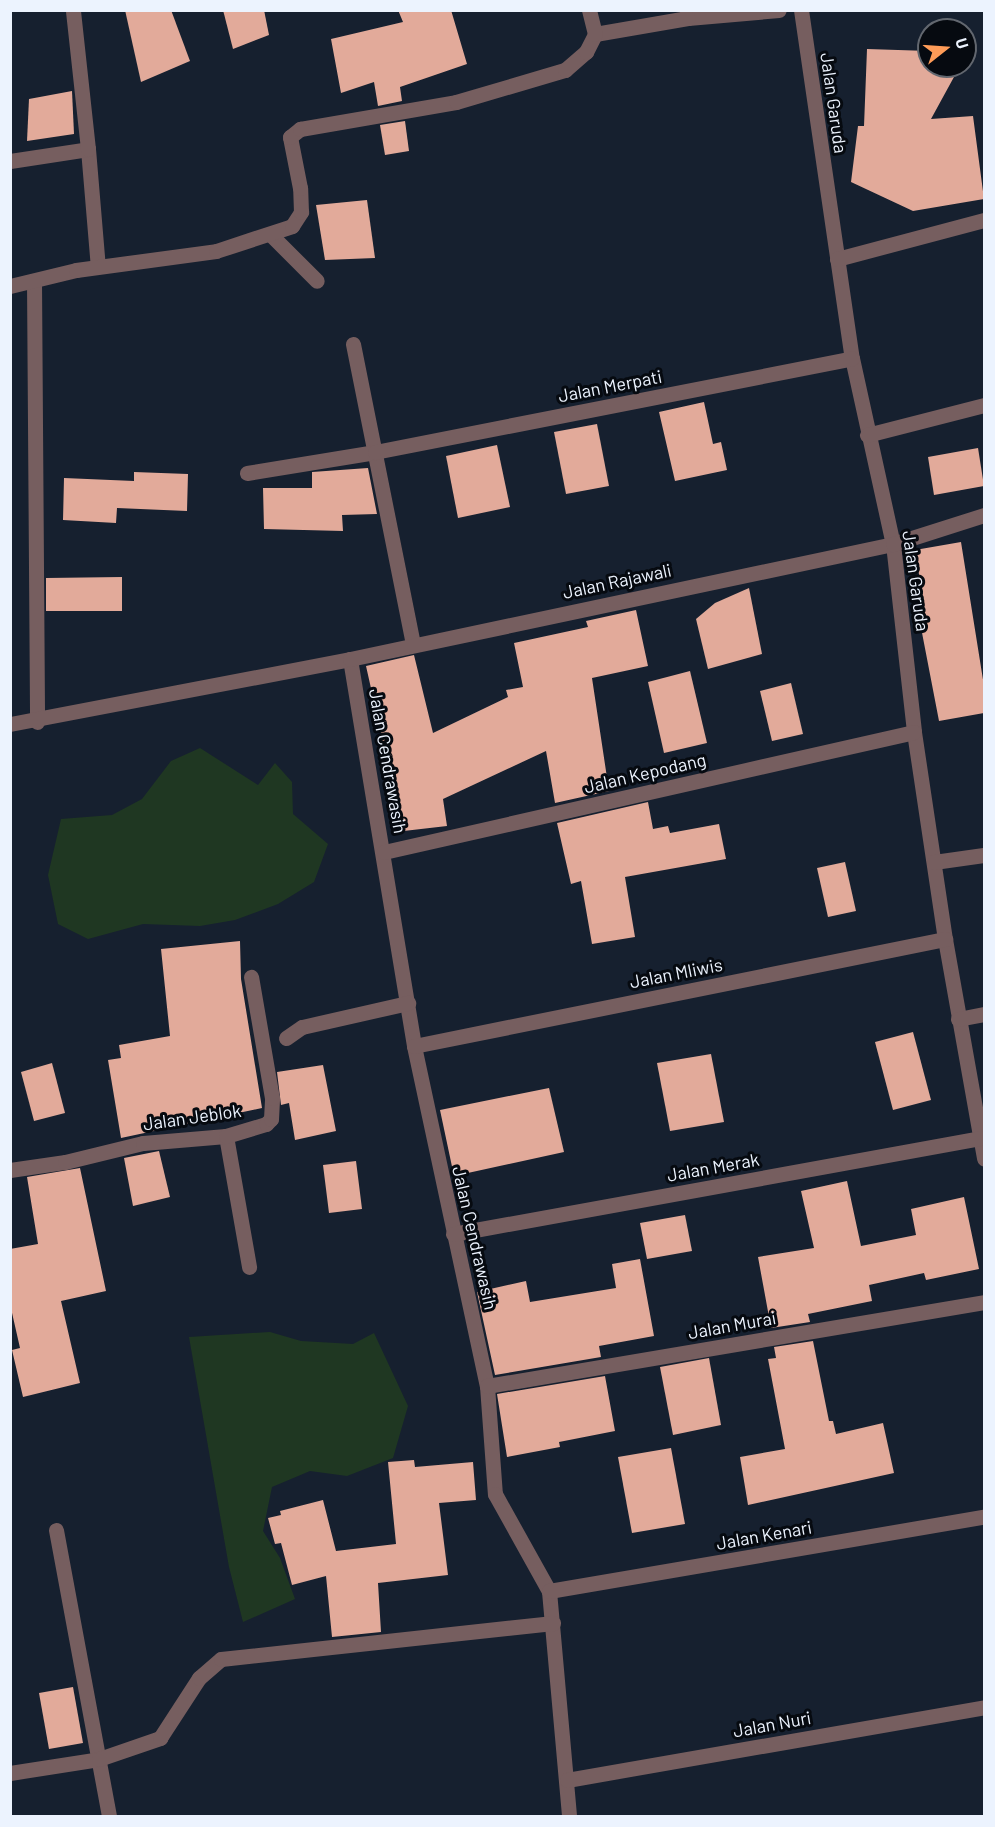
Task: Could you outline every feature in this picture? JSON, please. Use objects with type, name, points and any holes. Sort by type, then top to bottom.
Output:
[{"type":"street","points":[[73,10],[88,149],[93,244],[98,267]]},
{"type":"street","points":[[10,286],[98,267],[216,251],[292,226],[301,212],[300,188],[290,137],[300,129],[456,102],[541,79],[565,70],[586,52],[595,33],[589,10]]},
{"type":"street","points":[[595,33],[688,14],[779,10]]},
{"type":"street","name":"Jalan Garuda","points":[[801,10],[852,358],[867,435],[893,544],[933,862],[984,1159]]},
{"type":"street","points":[[10,161],[88,149]]},
{"type":"street","points":[[837,259],[984,220]]},
{"type":"street","points":[[270,234],[317,281]]},
{"type":"street","points":[[34,281],[37,722]]},
{"type":"street","points":[[353,344],[413,644]]},
{"type":"street","name":"Jalan Merpati","points":[[247,473],[375,452],[852,358]]},
{"type":"street","points":[[867,435],[984,405]]},
{"type":"street","name":"Jalan Rajawali","points":[[10,724],[37,722],[350,659],[893,544],[984,515]]},
{"type":"street","name":"Jalan Cendrawasih","points":[[350,659],[384,852],[414,1046],[487,1386],[495,1494],[549,1591],[569,1816]]},
{"type":"street","name":"Jalan Kepodang","points":[[384,852],[915,732]]},
{"type":"street","points":[[933,862],[984,855]]},
{"type":"street","name":"Jalan Mliwis","points":[[414,1046],[945,939]]},
{"type":"street","name":"Jalan Jeblok","points":[[10,1170],[65,1162],[143,1143],[226,1136],[266,1124],[272,1112],[251,976]]},
{"type":"street","points":[[286,1038],[302,1027],[408,1003]]},
{"type":"street","points":[[958,1018],[984,1014]]},
{"type":"street","points":[[226,1136],[249,1267]]},
{"type":"street","name":"Jalan Merak","points":[[453,1234],[981,1138]]},
{"type":"street","name":"Jalan Murai","points":[[487,1386],[984,1302]]},
{"type":"street","name":"Jalan Kenari","points":[[549,1591],[984,1517]]},
{"type":"street","points":[[56,1530],[109,1816]]},
{"type":"street","points":[[10,1773],[99,1759],[160,1738],[199,1678],[221,1659],[553,1623]]},
{"type":"street","name":"Jalan Nuri","points":[[567,1780],[984,1707]]},
{"type":"green space","points":[[200,748],[258,785],[275,763],[292,782],[293,814],[328,844],[314,882],[278,904],[235,920],[200,926],[143,924],[88,939],[58,924],[48,875],[61,819],[112,815],[142,799],[171,761]]},
{"type":"green space","points":[[270,1332],[301,1341],[353,1344],[374,1333],[408,1406],[393,1458],[347,1476],[310,1471],[272,1487],[263,1531],[280,1558],[295,1599],[243,1622],[229,1567],[189,1337]]},
{"type":"building","points":[[125,10],[171,10],[190,61],[141,82]]},
{"type":"building","points":[[223,10],[264,10],[269,35],[233,49]]},
{"type":"building","points":[[398,10],[451,10],[467,64],[400,87],[402,101],[378,106],[374,82],[341,93],[331,39],[403,22]]},
{"type":"building","points":[[867,49],[917,51],[917,78],[953,78],[931,119],[973,116],[984,199],[913,211],[851,182],[858,126],[864,126]]},
{"type":"building","points":[[72,91],[74,134],[27,141],[29,99]]},
{"type":"building","points":[[405,121],[409,151],[385,155],[380,125]]},
{"type":"building","points":[[367,200],[375,258],[325,260],[316,205]]},
{"type":"building","points":[[704,402],[713,444],[721,442],[727,470],[675,481],[659,412]]},
{"type":"building","points":[[597,424],[609,486],[566,494],[554,432]]},
{"type":"building","points":[[497,445],[510,507],[458,518],[446,456]]},
{"type":"building","points":[[978,448],[984,486],[934,495],[928,457]]},
{"type":"building","points":[[368,468],[377,514],[342,515],[343,531],[264,529],[263,488],[312,488],[312,472]]},
{"type":"building","points":[[134,472],[188,474],[187,511],[117,508],[116,523],[63,520],[64,478],[134,481]]},
{"type":"building","points":[[961,542],[984,686],[984,713],[939,721],[918,612],[925,611],[915,550]]},
{"type":"building","points":[[122,577],[122,611],[46,611],[46,578]]},
{"type":"building","points":[[749,588],[762,654],[708,669],[696,619],[715,603]]},
{"type":"building","points":[[636,610],[648,666],[592,678],[609,791],[555,803],[546,751],[443,799],[447,826],[395,832],[381,733],[366,666],[414,655],[433,733],[508,697],[506,690],[523,687],[514,643],[588,627],[586,621]]},
{"type":"building","points":[[690,671],[707,743],[664,753],[648,682]]},
{"type":"building","points":[[791,683],[803,734],[772,741],[760,691]]},
{"type":"building","points":[[648,802],[653,829],[668,826],[670,833],[719,824],[726,859],[625,877],[635,937],[592,944],[581,881],[571,884],[557,823]]},
{"type":"building","points":[[845,862],[856,911],[828,917],[817,868]]},
{"type":"building","points":[[240,941],[241,979],[262,1108],[121,1138],[108,1060],[121,1058],[119,1045],[170,1036],[161,949]]},
{"type":"building","points":[[913,1032],[931,1100],[893,1110],[875,1042]]},
{"type":"building","points":[[711,1054],[724,1122],[670,1131],[657,1063]]},
{"type":"building","points":[[52,1063],[65,1113],[34,1121],[21,1072]]},
{"type":"building","points":[[323,1065],[336,1131],[295,1140],[289,1103],[281,1105],[277,1072]]},
{"type":"building","points":[[549,1088],[564,1152],[454,1176],[440,1110]]},
{"type":"building","points":[[159,1151],[170,1197],[133,1206],[124,1158]]},
{"type":"building","points":[[356,1161],[362,1209],[329,1213],[323,1165]]},
{"type":"building","points":[[80,1168],[106,1291],[61,1301],[80,1383],[23,1397],[12,1350],[20,1348],[10,1304],[10,1249],[38,1244],[27,1177]]},
{"type":"building","points":[[847,1181],[861,1246],[916,1235],[911,1209],[964,1197],[979,1269],[926,1280],[924,1273],[869,1285],[872,1301],[808,1314],[810,1322],[771,1328],[758,1257],[814,1248],[801,1191]]},
{"type":"building","points":[[685,1215],[692,1251],[647,1259],[640,1223]]},
{"type":"building","points":[[640,1259],[654,1336],[599,1346],[601,1357],[495,1375],[477,1292],[526,1281],[530,1302],[616,1288],[612,1264]]},
{"type":"building","points":[[813,1341],[829,1421],[833,1421],[836,1434],[883,1423],[894,1473],[748,1505],[740,1457],[785,1449],[768,1359],[776,1358],[774,1347]]},
{"type":"building","points":[[709,1358],[721,1425],[673,1435],[660,1367]]},
{"type":"building","points":[[605,1376],[615,1431],[559,1442],[560,1447],[507,1457],[497,1394]]},
{"type":"building","points":[[671,1448],[685,1524],[632,1533],[618,1457]]},
{"type":"building","points":[[414,1460],[415,1467],[473,1462],[476,1500],[439,1503],[448,1575],[378,1583],[381,1632],[332,1637],[326,1576],[292,1585],[281,1543],[275,1544],[268,1518],[281,1515],[280,1511],[323,1500],[336,1551],[396,1544],[388,1462]]},
{"type":"building","points":[[73,1687],[83,1743],[49,1749],[39,1693]]}]
